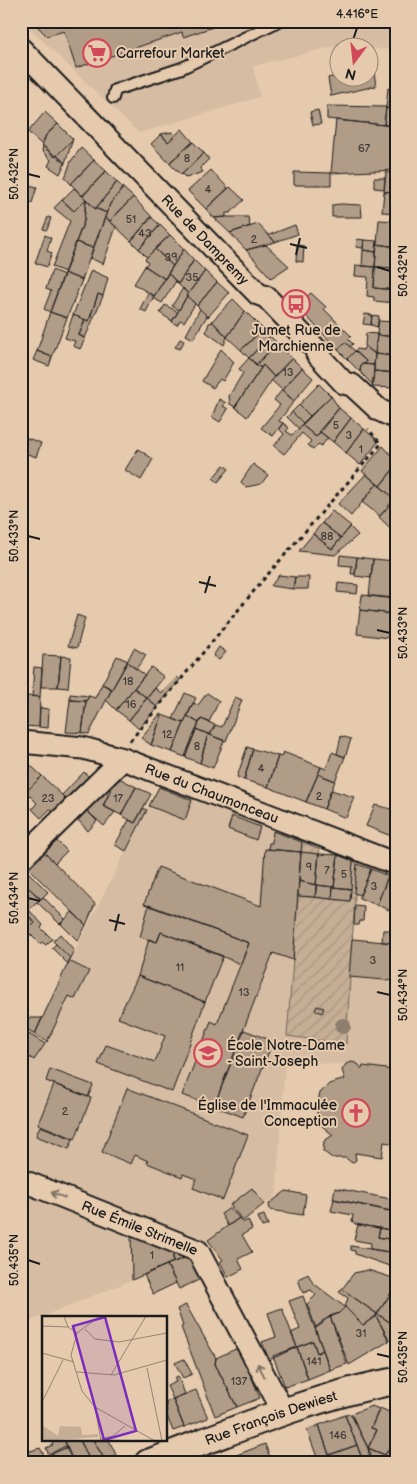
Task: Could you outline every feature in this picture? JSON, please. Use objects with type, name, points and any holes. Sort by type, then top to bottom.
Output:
[{"type":"street","name":"Rue de Dampremy","points":[[21,49],[258,294],[266,297],[315,348],[317,354],[344,383],[352,386],[379,410],[396,418]]},
{"type":"street","name":"Rue du Chaumonceau","points":[[21,742],[83,748],[123,759],[396,864]]},
{"type":"street","points":[[21,859],[123,759]]},
{"type":"street","name":"Rue Émile Strimelle","points":[[21,1180],[198,1251],[284,1413]]},
{"type":"street","name":"Rue François Dewiest","points":[[148,1463],[284,1413],[368,1385],[396,1380]]},
{"type":"lane","points":[[113,98],[114,90],[182,68],[279,21]]},
{"type":"path","points":[[123,759],[130,741],[263,580],[381,444]]},
{"type":"shaded area","points":[[22,21],[396,21],[396,50],[380,49],[380,38],[330,38],[330,47],[253,66],[260,97],[139,133]]},
{"type":"shaded area","name":"École Notre-Dame - Saint-Joseph","points":[[159,786],[302,842],[287,1036],[346,1044],[352,939],[396,943],[396,1086],[392,1085],[393,1070],[363,1066],[362,1069],[358,1064],[352,1062],[346,1064],[285,1062],[276,1197],[208,1240],[189,1257],[21,1325],[21,1016],[41,1018]]},
{"type":"shaded area","points":[[302,842],[320,849],[319,854],[301,852]]},
{"type":"shaded area","points":[[353,861],[357,864],[346,1044],[287,1036],[298,896],[350,901]]},
{"type":"building","name":"Carrefour Market","points":[[32,21],[225,21],[225,23],[183,37],[182,32],[76,68],[64,31],[47,36]]},
{"type":"building","points":[[328,78],[330,78],[330,88],[367,88],[331,96]]},
{"type":"building","points":[[21,88],[27,94],[21,99]]},
{"type":"building","points":[[388,88],[396,89],[396,110],[386,108]]},
{"type":"building","points":[[327,106],[386,107],[384,125],[327,119]]},
{"type":"building","points":[[386,108],[396,110],[396,126],[384,125]]},
{"type":"building","points":[[318,110],[321,124],[313,125],[310,112]]},
{"type":"building","points":[[45,112],[58,124],[46,135],[42,145],[28,132]]},
{"type":"building","points":[[336,120],[396,126],[396,170],[331,173]]},
{"type":"building","points":[[58,124],[73,139],[55,157],[42,145],[46,135]]},
{"type":"building","points":[[182,129],[193,142],[169,163],[151,144],[161,134],[168,142]]},
{"type":"building","points":[[172,132],[175,135],[168,142],[161,134]]},
{"type":"building","points":[[73,139],[65,163],[57,155]]},
{"type":"building","points":[[193,142],[204,153],[181,175],[169,163]]},
{"type":"building","points":[[43,146],[65,163],[60,174],[48,166],[51,160],[42,151]]},
{"type":"building","points":[[81,148],[94,160],[71,184],[65,178],[71,161]]},
{"type":"building","points":[[204,153],[209,159],[200,168],[203,172],[186,178],[182,174]]},
{"type":"building","points":[[94,160],[106,171],[82,196],[71,184]]},
{"type":"building","points":[[211,170],[228,188],[206,209],[188,191]]},
{"type":"building","points":[[106,171],[117,182],[94,208],[83,196]]},
{"type":"building","points":[[294,172],[331,173],[331,185],[294,185]]},
{"type":"building","points":[[386,172],[396,173],[396,191],[384,192]]},
{"type":"building","points":[[374,178],[385,178],[384,189],[374,188]]},
{"type":"building","points":[[117,182],[123,188],[110,204],[107,213],[96,208]]},
{"type":"building","points":[[29,185],[37,187],[32,203],[24,201]]},
{"type":"building","points":[[230,187],[244,200],[230,213],[226,213],[226,217],[214,218],[206,209]]},
{"type":"building","points":[[74,188],[86,199],[74,211],[62,200]]},
{"type":"building","points":[[123,188],[133,197],[110,221],[105,217],[110,204]]},
{"type":"building","points":[[396,191],[396,213],[382,212],[384,192]]},
{"type":"building","points":[[133,197],[152,217],[131,241],[110,221]]},
{"type":"building","points":[[86,199],[94,208],[107,213],[93,248],[76,242],[84,221]]},
{"type":"building","points":[[86,199],[84,221],[65,272],[52,267],[70,221],[54,208],[62,200],[74,211]]},
{"type":"building","points":[[332,205],[361,205],[362,217],[332,217]]},
{"type":"building","points":[[48,217],[51,218],[47,230],[43,229]]},
{"type":"building","points":[[105,217],[116,227],[103,264],[90,258]]},
{"type":"building","points":[[151,217],[160,225],[139,249],[131,241]]},
{"type":"building","points":[[248,217],[250,226],[230,233],[214,218]]},
{"type":"building","points":[[379,220],[396,221],[396,247],[377,244]]},
{"type":"building","points":[[258,224],[275,242],[246,250],[230,233]]},
{"type":"building","points":[[160,225],[170,235],[147,257],[139,249]]},
{"type":"building","points":[[295,225],[298,234],[275,242],[269,235]]},
{"type":"building","points":[[45,235],[51,238],[47,251],[52,253],[47,267],[35,263]]},
{"type":"building","points":[[170,235],[184,249],[173,266],[155,249]]},
{"type":"building","points":[[357,239],[364,240],[363,248],[356,247]]},
{"type":"building","points":[[364,240],[377,241],[376,252],[363,250]]},
{"type":"building","points":[[76,242],[93,248],[82,280],[64,273]]},
{"type":"building","points":[[377,244],[396,247],[396,268],[375,267]]},
{"type":"building","points":[[266,245],[289,266],[271,278],[246,250]]},
{"type":"building","points":[[297,245],[304,246],[303,262],[296,261]]},
{"type":"building","points":[[155,249],[173,266],[165,279],[145,266],[148,262],[145,259]]},
{"type":"building","points":[[184,249],[194,260],[178,284],[168,273]]},
{"type":"building","points":[[363,250],[376,252],[375,267],[362,266]]},
{"type":"building","points":[[194,260],[205,271],[188,294],[178,284]]},
{"type":"building","points":[[356,265],[375,267],[374,288],[396,290],[396,303],[374,301],[374,297],[367,296],[368,277],[355,276]]},
{"type":"building","points":[[145,266],[165,279],[154,296],[134,284]]},
{"type":"building","points":[[375,267],[396,268],[396,290],[374,288]]},
{"type":"building","points":[[52,270],[64,275],[50,312],[44,309],[51,291],[46,289]]},
{"type":"building","points":[[91,270],[108,278],[103,296],[98,294],[89,321],[73,315]]},
{"type":"building","points":[[205,271],[217,282],[197,306],[187,295]]},
{"type":"building","points":[[64,273],[82,280],[67,318],[50,312]]},
{"type":"building","points":[[168,273],[176,281],[162,303],[153,298]]},
{"type":"building","points":[[217,282],[229,293],[208,317],[197,306]]},
{"type":"building","points":[[183,288],[188,294],[179,310],[172,306]]},
{"type":"building","points":[[148,293],[154,296],[146,312],[140,309]]},
{"type":"building","points":[[311,293],[351,336],[348,339],[353,344],[350,347],[345,342],[338,350],[297,306]]},
{"type":"building","points":[[98,294],[103,296],[85,338],[79,335],[85,320],[89,321]]},
{"type":"building","points":[[187,296],[195,304],[184,322],[180,320],[177,325],[172,322]]},
{"type":"building","points":[[233,299],[245,311],[227,337],[212,321]]},
{"type":"building","points":[[165,305],[178,312],[172,321],[160,313]]},
{"type":"building","points":[[200,309],[207,316],[193,339],[186,335]]},
{"type":"building","points":[[245,311],[263,329],[241,350],[227,337]]},
{"type":"building","points":[[50,312],[67,318],[52,357],[37,351]]},
{"type":"building","points":[[365,314],[372,315],[371,325],[363,324]]},
{"type":"building","points":[[73,315],[85,320],[79,335],[85,339],[80,349],[73,346],[75,341],[65,338]]},
{"type":"building","points":[[372,315],[379,316],[378,327],[371,325]]},
{"type":"building","points":[[378,321],[396,322],[396,337],[377,335]]},
{"type":"building","points":[[213,322],[227,337],[224,345],[206,332],[209,323]]},
{"type":"building","points":[[263,329],[270,336],[249,358],[241,350]]},
{"type":"building","points":[[366,333],[377,334],[375,354],[365,346]]},
{"type":"building","points":[[377,335],[396,337],[396,356],[375,354]]},
{"type":"building","points":[[270,336],[277,343],[256,365],[249,358]]},
{"type":"building","points":[[180,339],[184,341],[180,349],[175,347]]},
{"type":"building","points":[[345,342],[355,351],[347,359],[338,350]]},
{"type":"building","points":[[277,343],[292,358],[274,377],[263,365],[261,368],[256,365]]},
{"type":"building","points":[[365,346],[375,354],[374,365],[365,364],[366,361],[355,351],[357,349],[363,350]]},
{"type":"building","points":[[221,349],[234,362],[223,381],[220,379],[213,388],[202,381]]},
{"type":"building","points":[[37,351],[52,357],[49,366],[33,360]]},
{"type":"building","points":[[355,351],[366,361],[365,364],[361,364],[360,372],[347,359]]},
{"type":"building","points":[[375,354],[396,356],[396,373],[374,371]]},
{"type":"building","points":[[249,358],[261,368],[235,407],[230,404],[229,396],[243,373],[239,369]]},
{"type":"building","points":[[292,358],[302,368],[282,390],[271,380]]},
{"type":"building","points":[[361,364],[374,365],[373,385],[360,372]]},
{"type":"building","points":[[263,365],[274,377],[247,417],[235,407]]},
{"type":"building","points":[[302,368],[313,378],[294,401],[282,390]]},
{"type":"building","points":[[374,371],[396,373],[396,388],[372,387]]},
{"type":"building","points":[[319,384],[331,396],[310,416],[299,405]]},
{"type":"building","points":[[282,390],[294,401],[279,421],[283,423],[273,436],[261,428],[280,405],[274,400]]},
{"type":"building","points":[[331,396],[339,408],[316,437],[302,425]]},
{"type":"building","points":[[219,399],[226,403],[223,406],[228,409],[220,422],[212,417]]},
{"type":"building","points":[[299,405],[310,416],[303,423],[292,412]]},
{"type":"building","points":[[339,408],[351,418],[333,442],[319,431]]},
{"type":"building","points":[[292,412],[303,423],[299,429],[287,417]]},
{"type":"building","points":[[351,418],[364,429],[346,453],[333,442]]},
{"type":"building","points":[[283,423],[289,428],[286,431],[292,435],[302,425],[316,437],[320,432],[328,438],[321,446],[319,444],[313,449],[308,445],[311,441],[302,433],[284,454],[274,446],[284,434],[279,429]]},
{"type":"building","points":[[364,429],[379,441],[360,465],[346,453]]},
{"type":"building","points":[[27,438],[41,443],[36,457],[22,452]]},
{"type":"building","points":[[383,446],[396,460],[396,466],[380,486],[362,471]]},
{"type":"building","points":[[138,449],[153,459],[141,480],[125,470]]},
{"type":"building","points":[[253,464],[268,475],[261,484],[246,487],[241,482]]},
{"type":"building","points":[[224,465],[229,469],[218,482],[213,478]]},
{"type":"building","points":[[396,466],[396,500],[380,486]]},
{"type":"building","points":[[366,474],[377,484],[351,516],[338,504]]},
{"type":"building","points":[[377,484],[395,499],[380,516],[362,502]]},
{"type":"building","points":[[395,499],[396,526],[392,530],[379,517]]},
{"type":"building","points":[[332,511],[351,526],[341,538],[322,523]]},
{"type":"building","points":[[322,523],[341,538],[332,549],[313,534]]},
{"type":"building","points":[[350,527],[358,535],[335,555],[299,551],[313,534],[332,549]]},
{"type":"building","points":[[340,555],[357,557],[355,574],[351,574],[352,566],[339,565]]},
{"type":"building","points":[[357,557],[373,559],[371,578],[355,576]]},
{"type":"building","points":[[373,559],[396,561],[396,599],[369,596]]},
{"type":"building","points":[[279,575],[295,577],[293,589],[271,586]]},
{"type":"building","points":[[295,577],[309,577],[308,589],[293,589]]},
{"type":"building","points":[[338,583],[358,585],[357,594],[337,592]]},
{"type":"building","points":[[362,595],[395,598],[393,614],[360,610]]},
{"type":"building","points":[[360,610],[393,614],[389,638],[357,634]]},
{"type":"building","points":[[77,615],[85,618],[77,648],[68,646]]},
{"type":"building","points":[[219,647],[226,652],[219,660],[213,656]]},
{"type":"building","points":[[134,648],[146,655],[136,669],[127,662]]},
{"type":"building","points":[[43,655],[61,656],[58,687],[41,687]]},
{"type":"building","points":[[61,656],[71,657],[68,688],[58,687]]},
{"type":"building","points":[[117,656],[128,661],[112,689],[102,684]]},
{"type":"building","points":[[127,662],[145,675],[116,710],[106,700]]},
{"type":"building","points":[[34,667],[42,668],[40,697],[32,696]]},
{"type":"building","points":[[151,667],[164,677],[147,698],[134,688]]},
{"type":"building","points":[[21,676],[26,676],[24,696],[21,695]]},
{"type":"building","points":[[177,677],[180,680],[157,707],[147,698],[155,688],[161,693]]},
{"type":"building","points":[[102,684],[112,689],[89,734],[82,733],[86,701],[89,696],[95,698]]},
{"type":"building","points":[[134,688],[147,698],[129,720],[116,710]]},
{"type":"building","points":[[185,693],[196,698],[184,723],[173,719]]},
{"type":"building","points":[[207,693],[219,701],[209,722],[201,719],[199,723],[187,716],[193,703],[198,705]]},
{"type":"building","points":[[70,694],[89,696],[86,701],[70,700]]},
{"type":"building","points":[[21,695],[25,695],[23,726],[21,725]]},
{"type":"building","points":[[26,696],[40,697],[39,727],[23,726]]},
{"type":"building","points":[[235,697],[242,700],[226,741],[210,735],[215,725],[222,727]]},
{"type":"building","points":[[147,698],[157,707],[139,729],[129,720]]},
{"type":"building","points":[[70,700],[86,701],[82,733],[66,732]]},
{"type":"building","points":[[40,708],[49,709],[48,728],[39,727]]},
{"type":"building","points":[[160,714],[162,715],[151,745],[141,738]]},
{"type":"building","points":[[162,715],[184,723],[172,752],[151,745]]},
{"type":"building","points":[[187,716],[199,723],[185,757],[172,752]]},
{"type":"building","points":[[201,719],[215,725],[210,735],[196,729]]},
{"type":"building","points":[[196,729],[208,734],[200,763],[185,757]]},
{"type":"building","points":[[208,734],[224,741],[213,768],[200,763]]},
{"type":"building","points":[[341,736],[351,739],[345,757],[337,754]]},
{"type":"building","points":[[247,747],[253,749],[244,780],[237,777]]},
{"type":"building","points":[[253,749],[278,756],[268,787],[244,780]]},
{"type":"building","points":[[283,752],[321,767],[306,802],[268,787],[278,756],[281,757]]},
{"type":"building","points":[[332,752],[345,757],[335,781],[318,774],[321,767],[326,769]]},
{"type":"building","points":[[28,763],[42,776],[25,793],[21,790],[21,770]]},
{"type":"building","points":[[84,772],[90,778],[67,800],[62,795]]},
{"type":"building","points":[[318,774],[335,781],[324,809],[306,802]]},
{"type":"building","points":[[42,776],[67,800],[55,813],[50,809],[41,818],[32,809],[37,803],[26,792]]},
{"type":"building","points":[[117,777],[136,787],[121,815],[103,806]]},
{"type":"building","points":[[136,787],[151,794],[135,823],[121,815]]},
{"type":"building","points":[[159,787],[192,800],[185,820],[149,806]]},
{"type":"building","points":[[108,788],[111,790],[103,806],[115,812],[104,826],[86,810]]},
{"type":"building","points":[[331,790],[354,797],[346,818],[324,809]]},
{"type":"building","points":[[375,805],[396,810],[396,838],[366,826]]},
{"type":"building","points":[[143,808],[147,810],[126,851],[115,845],[129,820],[135,823]]},
{"type":"building","points":[[86,810],[97,821],[88,831],[77,819]]},
{"type":"building","points":[[232,816],[260,827],[256,840],[228,829]]},
{"type":"building","points":[[273,831],[302,842],[301,852],[268,849],[269,843],[272,843]]},
{"type":"building","points":[[56,840],[67,851],[55,863],[44,852]]},
{"type":"building","points":[[265,849],[301,852],[293,960],[273,953],[214,1106],[182,1095],[211,1021],[217,1024],[249,943],[144,904],[158,867],[261,906]]},
{"type":"building","points":[[44,852],[95,904],[86,925],[28,868]]},
{"type":"building","points":[[301,852],[319,854],[316,885],[299,881]]},
{"type":"building","points":[[319,854],[338,855],[334,887],[316,885]]},
{"type":"building","points":[[338,855],[353,861],[351,889],[334,887]]},
{"type":"building","points":[[357,864],[371,869],[360,895],[354,893]]},
{"type":"building","points":[[371,869],[388,876],[377,905],[359,898]]},
{"type":"building","points":[[26,870],[48,892],[41,899],[29,888],[26,892],[21,886],[21,875]]},
{"type":"building","points":[[388,876],[396,879],[394,912],[377,905]]},
{"type":"building","points":[[299,881],[316,885],[315,897],[298,896]]},
{"type":"building","points":[[317,885],[333,887],[332,899],[315,897]]},
{"type":"building","points":[[21,886],[26,892],[29,888],[40,899],[26,912],[21,907]]},
{"type":"building","points":[[333,887],[351,889],[350,901],[332,899]]},
{"type":"building","points":[[43,897],[65,919],[60,924],[37,902]]},
{"type":"building","points":[[149,905],[249,943],[241,964],[161,932],[157,942],[140,937]]},
{"type":"building","points":[[355,905],[364,906],[363,921],[360,921],[359,925],[354,925]]},
{"type":"building","points":[[21,907],[27,913],[21,920]]},
{"type":"building","points":[[29,910],[43,925],[41,928],[52,939],[46,945],[42,942],[40,944],[27,931],[35,923],[27,914]]},
{"type":"building","points":[[72,912],[86,925],[78,941],[61,924]]},
{"type":"building","points":[[27,914],[35,923],[25,933],[21,930],[21,920]]},
{"type":"building","points":[[383,930],[396,930],[396,943],[382,942]]},
{"type":"building","points":[[161,932],[223,956],[205,1002],[138,976],[149,939],[157,942]]},
{"type":"building","points":[[60,934],[74,950],[70,958],[53,941]]},
{"type":"building","points":[[352,939],[396,943],[396,981],[349,977]]},
{"type":"building","points":[[56,944],[70,958],[68,964],[52,948]]},
{"type":"building","points":[[69,961],[89,971],[75,999],[69,996],[47,1042],[35,1034]]},
{"type":"building","points":[[138,976],[205,1002],[172,1092],[98,1064],[106,1045],[155,1062],[165,1036],[118,1018]]},
{"type":"building","points":[[317,1006],[324,1008],[322,1013],[315,1010]]},
{"type":"building","points":[[21,1017],[27,1018],[21,1034]]},
{"type":"building","points":[[27,1018],[42,1018],[35,1034],[25,1028]]},
{"type":"building","points":[[244,1030],[273,1041],[243,1117],[214,1106]]},
{"type":"building","points":[[27,1033],[45,1044],[34,1060],[21,1052],[21,1043]]},
{"type":"building","name":"Église de l'Immaculée Conception","points":[[352,1062],[358,1064],[362,1069],[363,1066],[394,1070],[392,1085],[396,1086],[396,1144],[384,1142],[382,1157],[355,1153],[356,1160],[352,1163],[346,1158],[332,1158],[323,1151],[324,1141],[333,1135],[322,1126],[316,1110],[320,1093],[329,1084],[345,1079],[342,1070],[346,1064]]},
{"type":"building","points":[[50,1069],[93,1085],[88,1097],[46,1081]]},
{"type":"building","points":[[54,1084],[91,1098],[75,1139],[38,1124]]},
{"type":"building","points":[[127,1088],[248,1135],[223,1200],[193,1188],[196,1179],[183,1174],[182,1177],[147,1163],[148,1161],[135,1155],[131,1164],[102,1152]]},
{"type":"building","points":[[40,1126],[73,1139],[69,1149],[36,1136]]},
{"type":"building","points":[[252,1188],[264,1204],[243,1221],[230,1205]]},
{"type":"building","points":[[335,1188],[396,1200],[394,1212],[333,1199]]},
{"type":"building","points":[[286,1191],[306,1195],[303,1215],[270,1210],[269,1204]]},
{"type":"building","points":[[334,1199],[396,1212],[396,1231],[355,1224],[352,1221],[353,1215],[331,1211]]},
{"type":"building","points":[[230,1208],[239,1218],[228,1226],[221,1214]]},
{"type":"building","points":[[264,1215],[268,1225],[262,1227],[258,1217]]},
{"type":"building","points":[[239,1218],[243,1223],[248,1220],[252,1229],[242,1235],[252,1252],[238,1259],[243,1269],[228,1277],[220,1262],[223,1260],[208,1240]]},
{"type":"building","points":[[358,1225],[380,1228],[378,1237],[388,1239],[390,1230],[396,1231],[394,1253],[370,1249],[371,1243],[354,1240]]},
{"type":"building","points":[[380,1228],[390,1230],[388,1239],[378,1237]]},
{"type":"building","points":[[131,1231],[173,1248],[173,1262],[132,1280]]},
{"type":"building","points":[[351,1246],[396,1253],[395,1268],[355,1254],[355,1251],[351,1250]]},
{"type":"building","points":[[173,1248],[190,1256],[173,1262]]},
{"type":"building","points":[[189,1256],[201,1279],[179,1289],[167,1265]]},
{"type":"building","points":[[167,1265],[176,1283],[153,1294],[144,1275]]},
{"type":"building","points":[[368,1270],[396,1279],[396,1286],[377,1314],[342,1289],[354,1273]]},
{"type":"building","points":[[308,1274],[313,1283],[345,1307],[339,1313],[322,1321],[323,1323],[316,1328],[307,1304],[316,1295],[311,1290],[303,1293],[298,1279]]},
{"type":"building","points":[[396,1286],[396,1301],[389,1296]]},
{"type":"building","points":[[342,1289],[377,1314],[376,1316],[363,1325],[345,1307],[348,1298],[339,1292]]},
{"type":"building","points":[[303,1296],[323,1350],[317,1353],[313,1341],[297,1347],[291,1333],[300,1329],[289,1301]]},
{"type":"building","points":[[389,1296],[396,1301],[396,1326],[377,1314]]},
{"type":"building","points":[[186,1305],[216,1358],[215,1364],[237,1407],[215,1416],[181,1327],[183,1326],[177,1309]]},
{"type":"building","points":[[345,1307],[363,1325],[376,1316],[389,1341],[349,1365],[330,1316],[339,1313]]},
{"type":"building","points":[[282,1308],[297,1347],[269,1360],[262,1342],[276,1337],[268,1313]]},
{"type":"building","points":[[377,1314],[396,1326],[396,1332],[390,1341],[376,1316]]},
{"type":"building","points":[[330,1316],[347,1364],[330,1370],[315,1328]]},
{"type":"building","points":[[313,1341],[317,1353],[323,1350],[330,1370],[308,1379],[297,1347]]},
{"type":"building","points":[[240,1347],[260,1398],[237,1407],[215,1364],[216,1358]]},
{"type":"building","points":[[297,1347],[308,1379],[285,1387],[273,1356]]},
{"type":"building","points":[[184,1359],[192,1374],[183,1378],[175,1363]]},
{"type":"building","points":[[178,1376],[185,1394],[173,1399],[168,1386],[176,1382],[174,1378]]},
{"type":"building","points":[[196,1390],[208,1418],[184,1427],[173,1399]]},
{"type":"building","points":[[173,1399],[184,1427],[173,1431],[168,1419],[168,1401]]},
{"type":"building","points":[[372,1406],[379,1409],[371,1428],[377,1430],[368,1448],[351,1414]]},
{"type":"building","points":[[380,1408],[396,1415],[396,1439],[385,1455],[368,1448],[377,1430],[371,1428]]},
{"type":"building","points":[[351,1414],[371,1454],[370,1460],[363,1461],[345,1415]]},
{"type":"building","points":[[345,1415],[357,1445],[329,1455],[319,1425]]},
{"type":"building","points":[[319,1425],[329,1455],[318,1460],[307,1430]]},
{"type":"building","points":[[396,1439],[396,1456],[390,1446]]},
{"type":"building","points":[[21,1440],[29,1450],[21,1454]]},
{"type":"building","points":[[52,1442],[65,1442],[68,1447],[49,1455],[46,1448],[53,1445]]},
{"type":"building","points":[[65,1442],[81,1442],[91,1463],[74,1463]]},
{"type":"building","points":[[81,1442],[94,1442],[105,1460],[91,1463]]},
{"type":"building","points":[[94,1442],[110,1442],[116,1455],[105,1460]]},
{"type":"building","points":[[265,1444],[272,1463],[236,1463],[234,1456]]},
{"type":"building","points":[[357,1445],[363,1461],[347,1463],[346,1460],[332,1463],[329,1455]]},
{"type":"building","points":[[65,1446],[74,1463],[47,1463],[45,1457]]},
{"type":"building","points":[[390,1446],[396,1456],[396,1463],[364,1463],[370,1460],[368,1448],[385,1455]]},
{"type":"building","points":[[40,1448],[45,1457],[35,1463],[22,1463],[21,1454]]},
{"type":"building","points":[[329,1455],[332,1463],[319,1463],[318,1460]]},
{"type":"building","points":[[234,1456],[236,1463],[215,1463]]},
{"type":"building","points":[[44,1458],[47,1463],[35,1463]]},
{"type":"place","name":"Carrefour Market","points":[[97,53]]},
{"type":"place","name":"Jumet Rue de Marchienne","points":[[296,304]]},
{"type":"place","name":"École Notre-Dame - Saint-Joseph","points":[[208,1053]]},
{"type":"place","name":"Église de l'Immaculée Conception","points":[[356,1113]]}]
